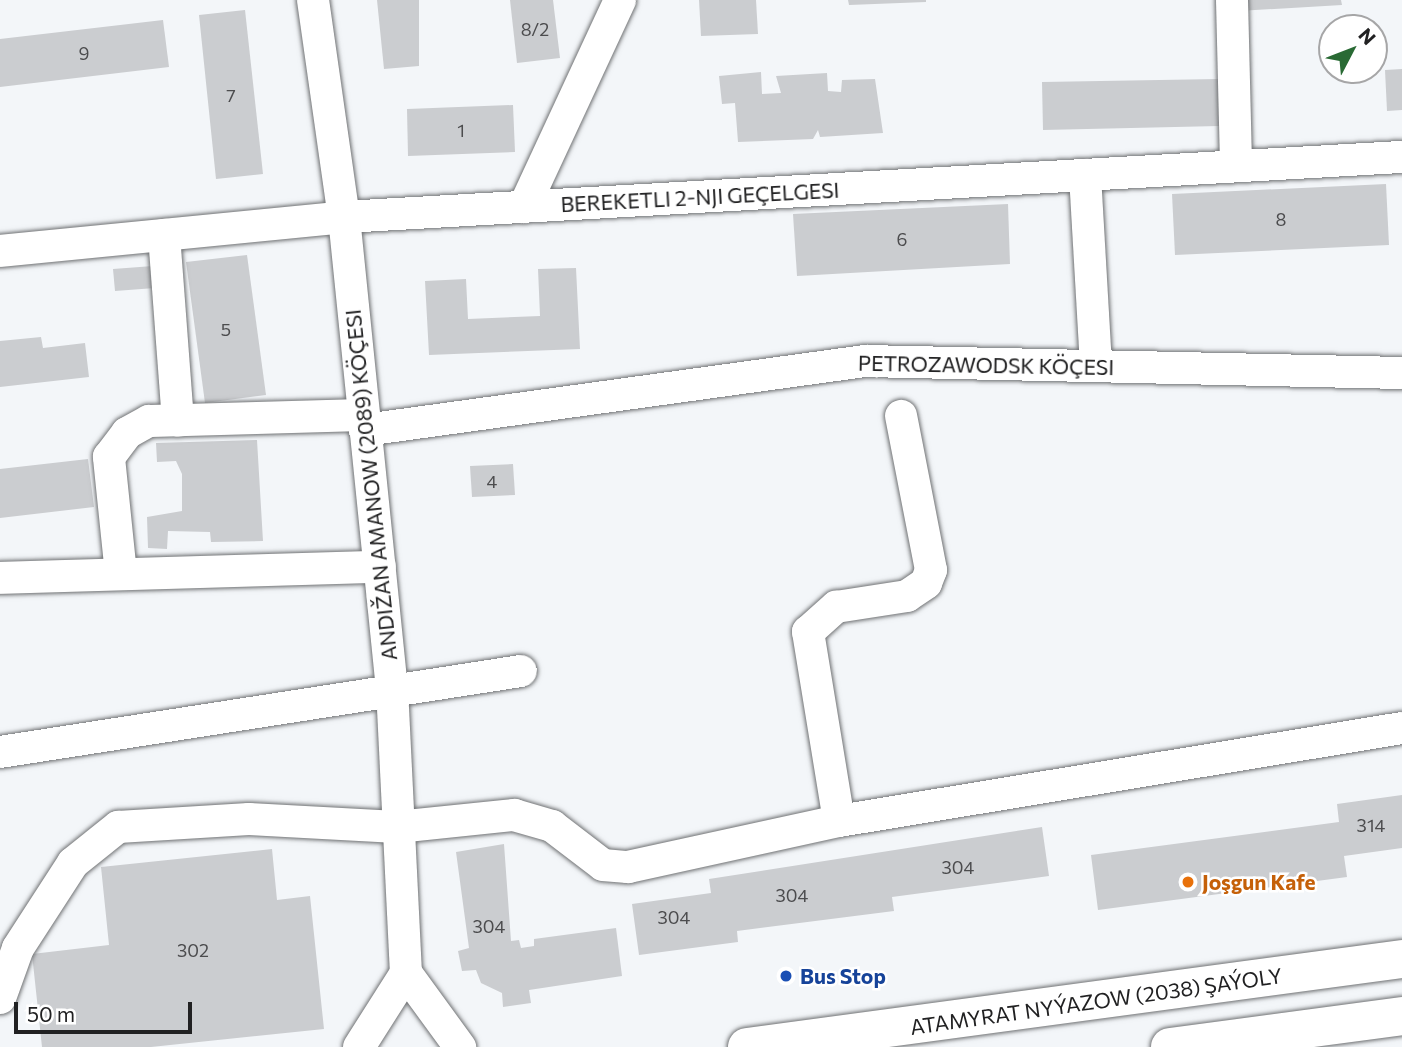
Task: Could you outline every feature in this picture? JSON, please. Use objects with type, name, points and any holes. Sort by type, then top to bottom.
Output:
[{"type":"main road","name":"ATAMYRAT NYÝAZOW (2038) ŞAÝOLY","points":[[747,1047],[1402,960]]},
{"type":"main road","points":[[1170,1047],[1402,1016]]},
{"type":"street","name":"ANDIŽAN AMANOW (2089) KÖÇESI","points":[[313,0],[344,217],[392,688],[406,973]]},
{"type":"street","points":[[524,207],[620,0]]},
{"type":"street","points":[[1232,0],[1236,166]]},
{"type":"street","name":"BEREKETLI 2-NJI GEÇELGESI","points":[[0,251],[344,217],[1402,157]]},
{"type":"street","points":[[1085,175],[1096,366]]},
{"type":"street","points":[[164,235],[178,420]]},
{"type":"street","name":"PETROZAWODSK KÖÇESI","points":[[121,574],[109,457],[118,440],[149,421],[365,422],[865,361],[1402,373]]},
{"type":"street","points":[[839,821],[808,632],[836,607],[907,596],[926,583],[931,570],[901,416]]},
{"type":"street","points":[[0,578],[380,567]]},
{"type":"street","points":[[1,752],[392,688],[521,671]]},
{"type":"street","points":[[0,998],[19,948],[73,863],[118,827],[249,819],[397,827],[514,815],[552,827],[603,865],[628,867],[839,821],[1402,728]]},
{"type":"street","points":[[359,1047],[406,973],[460,1047]]},
{"type":"building","points":[[377,0],[419,0],[419,66],[384,69]]},
{"type":"building","points":[[510,0],[553,0],[560,58],[517,63]]},
{"type":"building","points":[[699,0],[756,0],[758,34],[701,36]]},
{"type":"building","points":[[848,0],[926,0],[926,2],[849,5]]},
{"type":"building","points":[[1237,0],[1341,0],[1342,5],[1238,11]]},
{"type":"building","points":[[245,10],[263,174],[216,179],[199,15]]},
{"type":"building","points":[[163,20],[169,67],[0,87],[0,39]]},
{"type":"building","points":[[1402,69],[1402,110],[1387,111],[1388,70]]},
{"type":"building","points":[[761,72],[762,94],[781,93],[776,76],[827,73],[828,91],[841,92],[842,80],[875,79],[883,133],[820,137],[818,130],[813,139],[738,142],[735,103],[722,104],[719,76]]},
{"type":"building","points":[[1218,79],[1219,126],[1043,130],[1042,82]]},
{"type":"building","points":[[513,105],[515,152],[408,156],[407,109]]},
{"type":"building","points":[[1386,184],[1389,245],[1175,255],[1172,194]]},
{"type":"building","points":[[1008,204],[1010,264],[797,276],[793,214]]},
{"type":"building","points":[[247,255],[266,395],[205,403],[186,262]]},
{"type":"building","points":[[153,266],[155,288],[115,291],[113,269]]},
{"type":"building","points":[[576,268],[580,349],[429,355],[425,281],[466,279],[468,319],[540,316],[538,269]]},
{"type":"building","points":[[41,337],[43,348],[85,343],[89,377],[0,387],[0,341]]},
{"type":"building","points":[[257,440],[263,541],[211,542],[210,532],[168,531],[167,549],[148,548],[147,517],[182,511],[182,474],[176,461],[157,462],[156,443]]},
{"type":"building","points":[[88,459],[94,507],[0,518],[0,469]]},
{"type":"building","points":[[513,464],[515,495],[472,497],[470,466]]},
{"type":"building","points":[[1402,795],[1402,848],[1344,856],[1347,877],[1098,910],[1091,855],[1339,822],[1337,804]]},
{"type":"building","points":[[1042,827],[1049,876],[892,897],[894,911],[737,931],[738,942],[639,955],[632,904],[711,893],[709,879]]},
{"type":"building","points":[[504,844],[511,941],[519,940],[521,948],[534,946],[534,939],[616,928],[622,976],[529,990],[531,1003],[503,1007],[502,993],[481,983],[476,970],[462,971],[458,951],[469,948],[456,852]]},
{"type":"building","points":[[272,849],[277,900],[310,896],[324,1029],[151,1047],[42,1047],[32,954],[109,945],[101,867]]},
{"type":"place","name":"Joşgun Kafe","points":[[1188,882]]},
{"type":"place","name":"Bus Stop","points":[[786,976]]}]
